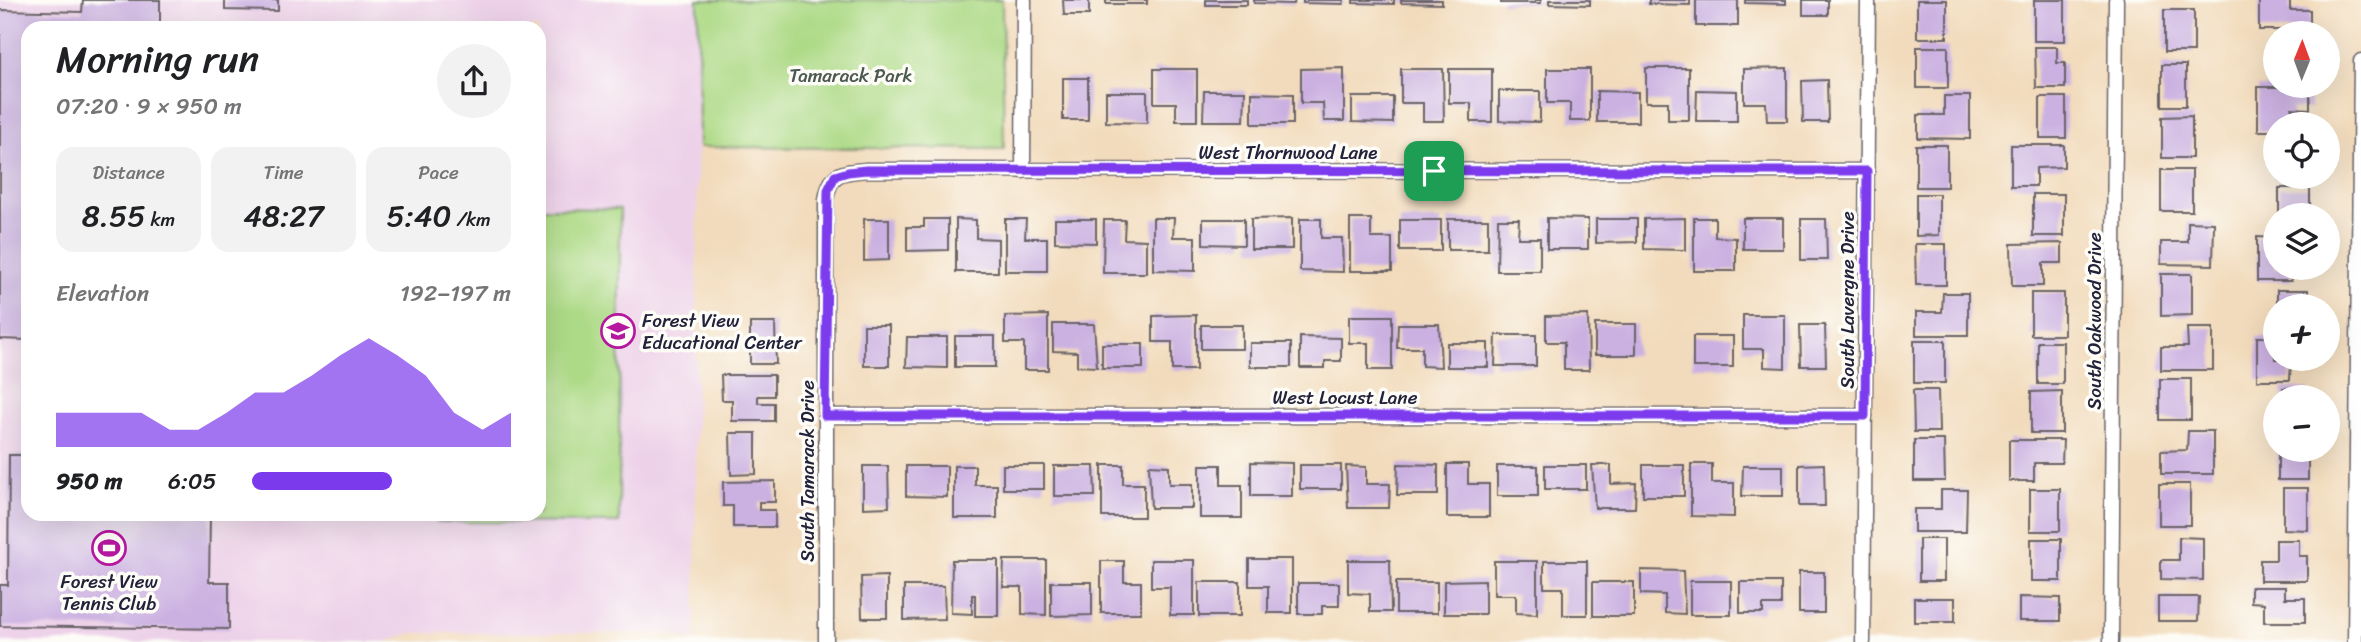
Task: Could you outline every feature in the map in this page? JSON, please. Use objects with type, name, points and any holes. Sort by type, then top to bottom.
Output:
[{"type":"street","points":[[1023,171],[1024,0]]},
{"type":"street","name":"South Lavergne Drive","points":[[1863,642],[1868,0]]},
{"type":"street","name":"South Oakwood Drive","points":[[2111,642],[2116,0]]},
{"type":"street","points":[[2355,642],[2361,61]]},
{"type":"street","name":"West Thornwood Lane","points":[[835,176],[866,170],[1867,171]]},
{"type":"street","name":"South Tamarack Drive","points":[[826,642],[826,200],[835,176]]},
{"type":"street","name":"West Locust Lane","points":[[825,416],[1865,416]]},
{"type":"shaded area","name":"Forest View Educational Center","points":[[0,0],[698,0],[695,640],[666,633],[410,633],[386,642],[0,642]]},
{"type":"green space","name":"Tamarack Park","points":[[698,0],[1002,0],[1004,149],[699,147]]},
{"type":"green space","points":[[546,208],[620,209],[619,523],[437,522],[546,521]]},
{"type":"building","points":[[83,0],[160,0],[160,21],[21,21],[21,340],[0,339],[0,10],[82,12]]},
{"type":"building","points":[[225,0],[278,0],[278,11],[225,10]]},
{"type":"building","points":[[1063,0],[1089,0],[1089,15],[1064,15]]},
{"type":"building","points":[[1106,0],[1147,0],[1147,4],[1106,4]]},
{"type":"building","points":[[1206,0],[1247,0],[1247,5],[1206,5]]},
{"type":"building","points":[[1254,0],[1295,0],[1294,4],[1254,3]]},
{"type":"building","points":[[1303,0],[1344,0],[1343,4],[1303,3]]},
{"type":"building","points":[[1353,0],[1394,0],[1394,4],[1353,3]]},
{"type":"building","points":[[1401,0],[1442,0],[1442,4],[1401,3]]},
{"type":"building","points":[[1501,0],[1541,0],[1541,3],[1501,3]]},
{"type":"building","points":[[1549,0],[1590,0],[1590,5],[1549,4]]},
{"type":"building","points":[[1649,0],[1690,0],[1690,5],[1649,4]]},
{"type":"building","points":[[1696,0],[1738,0],[1738,26],[1696,26]]},
{"type":"building","points":[[1745,0],[1786,0],[1786,4],[1745,3]]},
{"type":"building","points":[[1803,0],[1828,0],[1828,15],[1803,15]]},
{"type":"building","points":[[1917,0],[1947,0],[1947,38],[1917,38]]},
{"type":"building","points":[[2034,0],[2065,0],[2065,41],[2034,41]]},
{"type":"building","points":[[2259,0],[2290,0],[2290,10],[2310,10],[2310,21],[2263,21],[2263,30],[2259,30]]},
{"type":"building","points":[[2164,10],[2194,10],[2194,52],[2164,52]]},
{"type":"building","points":[[1917,47],[1948,47],[1948,88],[1917,88]]},
{"type":"building","points":[[2035,47],[2057,47],[2057,63],[2065,63],[2065,88],[2036,88]]},
{"type":"building","points":[[2162,65],[2186,65],[2186,106],[2162,106]]},
{"type":"building","points":[[1344,68],[1344,121],[1324,121],[1323,103],[1301,103],[1301,69]]},
{"type":"building","points":[[1646,68],[1689,68],[1689,120],[1668,120],[1668,102],[1646,102]]},
{"type":"building","points":[[1787,68],[1787,121],[1767,121],[1766,103],[1744,103],[1744,69]]},
{"type":"building","points":[[1154,69],[1197,69],[1197,121],[1176,121],[1176,103],[1154,103]]},
{"type":"building","points":[[1401,69],[1443,69],[1444,121],[1423,121],[1423,103],[1401,103]]},
{"type":"building","points":[[1449,69],[1492,69],[1492,122],[1471,122],[1471,103],[1449,103]]},
{"type":"building","points":[[1547,69],[1590,69],[1590,121],[1570,121],[1570,103],[1547,103]]},
{"type":"building","points":[[1063,78],[1088,78],[1088,120],[1063,120]]},
{"type":"building","points":[[1827,80],[1828,122],[1803,122],[1802,81]]},
{"type":"building","points":[[2258,87],[2263,87],[2263,98],[2310,98],[2310,109],[2292,108],[2292,112],[2263,112],[2263,131],[2258,131]]},
{"type":"building","points":[[1697,90],[1737,91],[1737,121],[1696,121]]},
{"type":"building","points":[[1204,91],[1245,91],[1244,121],[1203,121]]},
{"type":"building","points":[[1499,91],[1540,91],[1540,122],[1499,121]]},
{"type":"building","points":[[1597,91],[1638,92],[1638,122],[1597,122]]},
{"type":"building","points":[[1106,92],[1147,92],[1147,123],[1106,122]]},
{"type":"building","points":[[1252,93],[1293,94],[1293,124],[1252,124]]},
{"type":"building","points":[[1944,96],[1970,96],[1970,139],[1918,138],[1918,115],[1944,115]]},
{"type":"building","points":[[1352,97],[1393,97],[1393,123],[1352,122]]},
{"type":"building","points":[[2040,97],[2066,97],[2066,138],[2040,138]]},
{"type":"building","points":[[2192,116],[2192,158],[2162,158],[2162,117]]},
{"type":"building","points":[[1916,145],[1947,145],[1947,187],[1916,187]]},
{"type":"building","points":[[2011,145],[2064,145],[2064,167],[2036,168],[2036,186],[2011,186]]},
{"type":"building","points":[[2161,170],[2192,170],[2192,211],[2161,211]]},
{"type":"building","points":[[2279,189],[2310,189],[2310,203],[2279,203]]},
{"type":"building","points":[[1916,194],[1939,194],[1939,235],[1916,236]]},
{"type":"building","points":[[2033,194],[2064,194],[2064,236],[2033,236]]},
{"type":"building","points":[[1153,218],[1174,218],[1173,237],[1195,237],[1195,271],[1153,270]]},
{"type":"building","points":[[1292,218],[1292,249],[1251,249],[1251,219]]},
{"type":"building","points":[[1547,218],[1588,219],[1588,249],[1547,249]]},
{"type":"building","points":[[1685,218],[1685,250],[1644,249],[1644,219]]},
{"type":"building","points":[[1694,218],[1715,218],[1715,237],[1736,238],[1736,271],[1694,271]]},
{"type":"building","points":[[1743,218],[1783,218],[1783,249],[1743,249]]},
{"type":"building","points":[[864,219],[889,219],[889,260],[864,261]]},
{"type":"building","points":[[924,219],[948,219],[948,250],[907,251],[907,227],[924,227]]},
{"type":"building","points":[[956,219],[976,220],[976,238],[998,239],[998,272],[956,272]]},
{"type":"building","points":[[1005,219],[1026,219],[1025,238],[1047,238],[1047,271],[1005,271]]},
{"type":"building","points":[[1055,219],[1096,219],[1096,243],[1055,242]]},
{"type":"building","points":[[1203,219],[1244,219],[1244,245],[1203,244]]},
{"type":"building","points":[[1300,219],[1321,219],[1321,238],[1342,238],[1343,272],[1300,271]]},
{"type":"building","points":[[1350,219],[1371,219],[1371,238],[1392,238],[1392,271],[1350,271]]},
{"type":"building","points":[[1448,219],[1488,219],[1488,250],[1448,250]]},
{"type":"building","points":[[1498,219],[1519,219],[1518,238],[1540,238],[1540,271],[1497,271]]},
{"type":"building","points":[[1596,219],[1637,219],[1637,242],[1596,243]]},
{"type":"building","points":[[1801,219],[1826,219],[1827,260],[1801,260]]},
{"type":"building","points":[[1104,220],[1125,220],[1124,239],[1146,240],[1146,273],[1103,273]]},
{"type":"building","points":[[1400,220],[1441,220],[1441,251],[1400,251]]},
{"type":"building","points":[[2188,222],[2214,223],[2213,265],[2161,264],[2161,242],[2188,242]]},
{"type":"building","points":[[2257,237],[2263,237],[2263,280],[2291,281],[2257,281]]},
{"type":"building","points":[[2062,243],[2062,263],[2043,263],[2043,286],[2012,286],[2011,244]]},
{"type":"building","points":[[1915,244],[1946,244],[1946,285],[1916,285]]},
{"type":"building","points":[[2161,274],[2192,274],[2192,315],[2161,316]]},
{"type":"building","points":[[2277,290],[2308,290],[2308,294],[2277,294]]},
{"type":"building","points":[[1943,293],[1968,293],[1968,335],[1916,335],[1916,312],[1942,312]]},
{"type":"building","points":[[2031,293],[2064,293],[2064,335],[2031,335]]},
{"type":"building","points":[[1048,315],[1048,370],[1024,370],[1024,343],[1005,343],[1005,316]]},
{"type":"building","points":[[1196,315],[1196,370],[1172,370],[1172,342],[1153,342],[1153,316]]},
{"type":"building","points":[[1588,315],[1589,370],[1564,370],[1564,342],[1546,342],[1546,316]]},
{"type":"building","points":[[1743,315],[1785,315],[1785,368],[1764,367],[1764,349],[1743,349]]},
{"type":"building","points":[[1349,316],[1392,316],[1392,370],[1368,370],[1368,343],[1349,343]]},
{"type":"building","points":[[750,323],[775,323],[776,364],[750,364]]},
{"type":"building","points":[[1053,324],[1094,324],[1097,367],[1077,366],[1077,352],[1053,351]]},
{"type":"building","points":[[1398,324],[1439,324],[1441,367],[1422,366],[1422,348],[1397,348]]},
{"type":"building","points":[[1595,324],[1636,324],[1636,355],[1595,355]]},
{"type":"building","points":[[864,325],[889,325],[889,366],[864,366]]},
{"type":"building","points":[[1201,325],[1242,325],[1242,349],[1201,349]]},
{"type":"building","points":[[1800,325],[1825,325],[1826,366],[1801,366]]},
{"type":"building","points":[[2187,328],[2213,328],[2213,370],[2161,370],[2161,347],[2188,347]]},
{"type":"building","points":[[1496,335],[1536,335],[1536,366],[1495,366]]},
{"type":"building","points":[[955,336],[995,336],[995,367],[955,367]]},
{"type":"building","points":[[1693,336],[1733,336],[1733,367],[1693,367]]},
{"type":"building","points":[[907,337],[947,337],[947,368],[906,367]]},
{"type":"building","points":[[1300,337],[1341,338],[1341,361],[1325,361],[1325,368],[1300,368]]},
{"type":"building","points":[[2257,337],[2263,337],[2263,371],[2290,371],[2290,380],[2257,380]]},
{"type":"building","points":[[1914,341],[1945,341],[1945,383],[1914,383]]},
{"type":"building","points":[[2038,342],[2063,342],[2063,384],[2038,384]]},
{"type":"building","points":[[1250,343],[1291,343],[1291,367],[1250,367]]},
{"type":"building","points":[[1447,343],[1488,343],[1488,367],[1447,367]]},
{"type":"building","points":[[1102,344],[1143,344],[1143,368],[1102,368]]},
{"type":"building","points":[[721,375],[774,375],[774,396],[758,396],[758,403],[774,403],[774,421],[732,421],[732,400],[722,400]]},
{"type":"building","points":[[2160,379],[2191,379],[2191,420],[2160,420]]},
{"type":"building","points":[[1913,390],[1938,390],[1939,432],[1914,432]]},
{"type":"building","points":[[2062,391],[2062,433],[2031,433],[2031,392]]},
{"type":"building","points":[[2188,431],[2213,431],[2213,474],[2161,474],[2161,451],[2187,450]]},
{"type":"building","points":[[730,433],[756,433],[756,474],[731,475]]},
{"type":"building","points":[[1914,440],[1944,440],[1945,481],[1914,481]]},
{"type":"building","points":[[2009,440],[2063,440],[2062,463],[2034,463],[2034,481],[2009,481]]},
{"type":"building","name":"Forest View Tennis Club","points":[[9,455],[21,455],[21,521],[210,521],[209,582],[229,582],[229,629],[0,626],[0,585],[8,585]]},
{"type":"building","points":[[1251,462],[1292,463],[1292,496],[1251,496]]},
{"type":"building","points":[[2278,462],[2308,462],[2308,480],[2278,480]]},
{"type":"building","points":[[1398,464],[1438,465],[1438,495],[1397,495]]},
{"type":"building","points":[[1447,464],[1468,464],[1468,484],[1489,484],[1489,517],[1447,517]]},
{"type":"building","points":[[1691,464],[1712,464],[1712,483],[1734,483],[1734,517],[1691,516]]},
{"type":"building","points":[[1824,464],[1825,506],[1799,506],[1799,465]]},
{"type":"building","points":[[1003,465],[1044,465],[1044,489],[1003,489]]},
{"type":"building","points":[[1102,465],[1123,465],[1123,484],[1144,484],[1144,517],[1102,517]]},
{"type":"building","points":[[1149,465],[1169,466],[1169,484],[1192,484],[1192,508],[1151,508]]},
{"type":"building","points":[[1200,465],[1221,465],[1221,485],[1242,485],[1242,518],[1200,518]]},
{"type":"building","points":[[1300,465],[1341,465],[1341,489],[1300,489]]},
{"type":"building","points":[[1545,465],[1586,465],[1586,489],[1545,489]]},
{"type":"building","points":[[1592,465],[1611,465],[1611,484],[1636,483],[1635,508],[1595,508]]},
{"type":"building","points":[[1643,465],[1684,465],[1684,496],[1643,496]]},
{"type":"building","points":[[863,466],[888,466],[889,507],[863,508]]},
{"type":"building","points":[[906,466],[947,466],[947,497],[906,496]]},
{"type":"building","points":[[954,466],[975,466],[975,485],[997,485],[997,518],[954,518]]},
{"type":"building","points":[[1054,466],[1094,466],[1095,496],[1054,496]]},
{"type":"building","points":[[1346,466],[1366,467],[1366,484],[1390,484],[1389,508],[1348,508]]},
{"type":"building","points":[[1497,466],[1538,466],[1538,496],[1497,496]]},
{"type":"building","points":[[1743,466],[1783,466],[1783,496],[1742,496]]},
{"type":"building","points":[[775,481],[775,502],[759,502],[759,510],[775,510],[775,527],[733,527],[733,506],[723,506],[723,482]]},
{"type":"building","points":[[2159,484],[2190,484],[2190,525],[2159,525]]},
{"type":"building","points":[[2283,488],[2308,488],[2308,530],[2283,529]]},
{"type":"building","points":[[2030,489],[2060,489],[2060,531],[2030,531]]},
{"type":"building","points":[[1941,490],[1967,490],[1966,532],[1914,532],[1914,509],[1941,509]]},
{"type":"building","points":[[2179,537],[2203,538],[2203,580],[2161,579],[2161,560],[2179,560]]},
{"type":"building","points":[[1919,539],[1944,539],[1944,581],[1919,581]]},
{"type":"building","points":[[2031,539],[2061,539],[2061,581],[2031,581]]},
{"type":"building","points":[[2276,540],[2299,540],[2299,556],[2307,556],[2307,581],[2260,581],[2260,560],[2276,560]]},
{"type":"building","points":[[1249,559],[1292,559],[1292,613],[1268,613],[1268,586],[1249,586]]},
{"type":"building","points":[[952,560],[998,560],[998,616],[975,616],[975,595],[972,595],[972,614],[951,613]]},
{"type":"building","points":[[1004,560],[1046,560],[1046,615],[1022,614],[1022,587],[1003,587]]},
{"type":"building","points":[[1151,560],[1194,560],[1194,615],[1170,615],[1170,587],[1151,587]]},
{"type":"building","points":[[1348,560],[1390,560],[1391,612],[1370,612],[1370,594],[1348,593]]},
{"type":"building","points":[[1101,561],[1124,561],[1124,582],[1141,582],[1141,613],[1101,613]]},
{"type":"building","points":[[1494,561],[1537,561],[1537,614],[1516,613],[1516,595],[1494,595]]},
{"type":"building","points":[[1544,561],[1587,561],[1587,615],[1563,615],[1563,588],[1544,588]]},
{"type":"building","points":[[1641,570],[1683,571],[1685,614],[1665,613],[1665,595],[1641,594]]},
{"type":"building","points":[[1799,572],[1824,572],[1824,613],[1799,613]]},
{"type":"building","points":[[887,576],[887,618],[862,618],[861,577]]},
{"type":"building","points":[[1485,580],[1485,614],[1444,614],[1444,581]]},
{"type":"building","points":[[1690,581],[1731,581],[1731,615],[1690,615]]},
{"type":"building","points":[[1051,582],[1092,582],[1092,615],[1051,616]]},
{"type":"building","points":[[1199,582],[1240,582],[1240,616],[1199,616]]},
{"type":"building","points":[[1396,582],[1437,582],[1437,613],[1396,613]]},
{"type":"building","points":[[1593,582],[1634,582],[1634,616],[1593,616]]},
{"type":"building","points":[[1740,582],[1781,582],[1781,605],[1763,605],[1763,613],[1740,613]]},
{"type":"building","points":[[1298,583],[1339,583],[1339,606],[1322,606],[1322,614],[1298,614]]},
{"type":"building","points":[[904,586],[944,586],[945,619],[904,620]]},
{"type":"building","points":[[2251,587],[2285,587],[2285,598],[2305,598],[2305,622],[2264,622],[2264,603],[2251,602]]},
{"type":"building","points":[[2019,597],[2060,598],[2060,621],[2019,621]]},
{"type":"building","points":[[2158,597],[2199,597],[2198,621],[2158,621]]},
{"type":"building","points":[[1914,598],[1955,598],[1955,622],[1914,622]]},
{"type":"place","name":"Forest View Educational Center","points":[[618,331]]},
{"type":"place","name":"Forest View Tennis Club","points":[[109,548]]},
{"type":"route","points":[[1434,171],[1867,171],[1865,416],[825,416],[826,200],[832,180],[843,172],[1434,171]]}]
